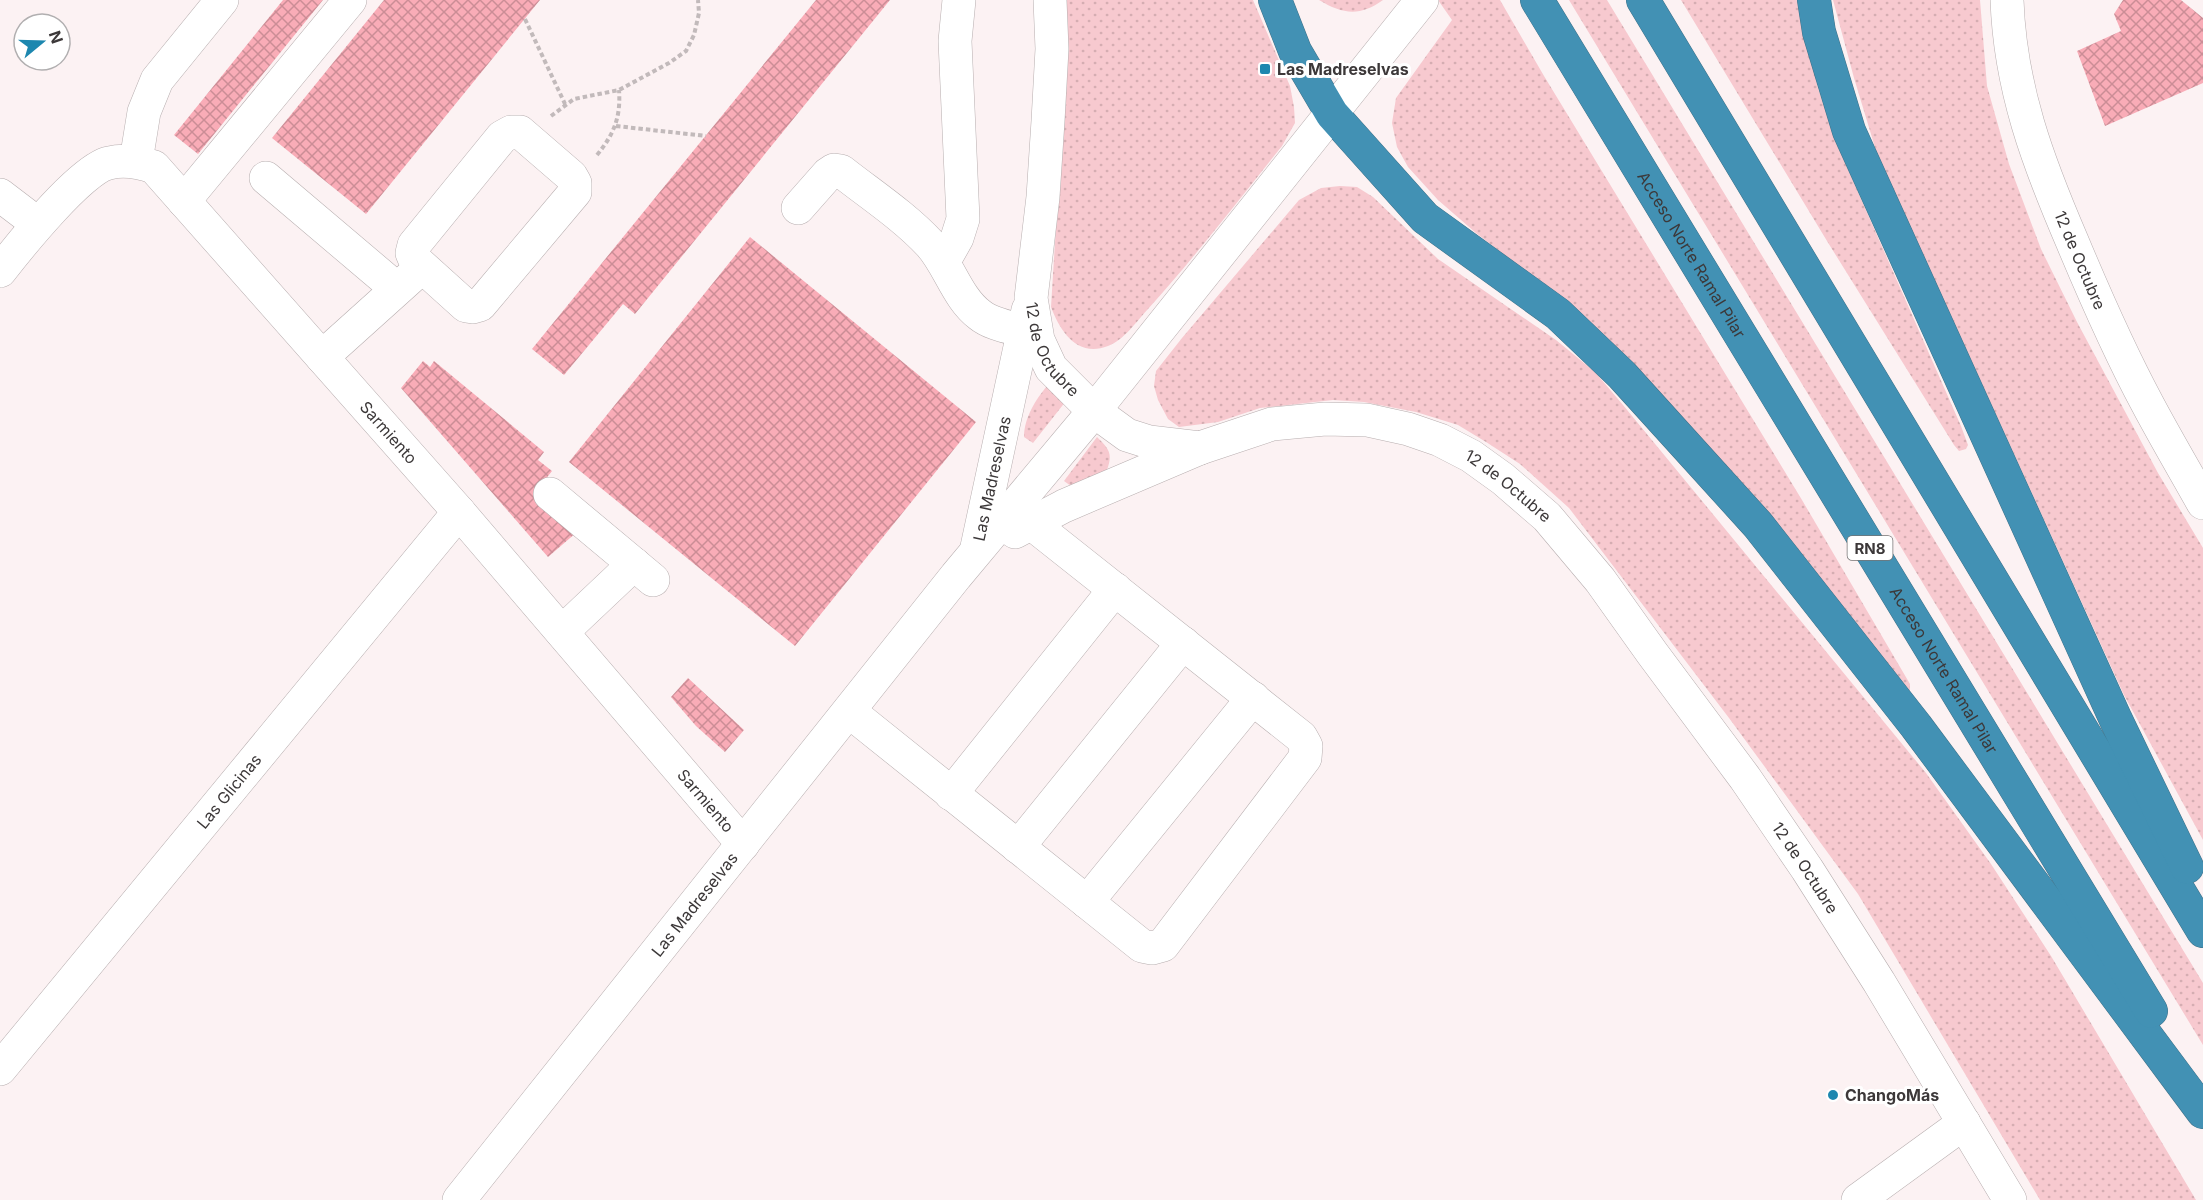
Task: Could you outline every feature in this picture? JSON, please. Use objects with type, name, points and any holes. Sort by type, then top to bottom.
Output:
[{"type":"highway","points":[[1275,0],[1295,51],[1332,114],[1425,218],[1558,314],[1622,375],[1758,525],[1916,726],[2203,1112]]},
{"type":"highway","name":"Acceso Norte Ramal Pilar","points":[[1537,0],[2203,1096]]},
{"type":"highway","points":[[1643,0],[2203,931]]},
{"type":"highway","points":[[1814,0],[1819,32],[1849,131],[2116,720],[2203,901]]},
{"type":"street","points":[[0,271],[38,224],[92,172],[107,163],[136,161],[144,112],[157,80],[222,0]]},
{"type":"street","points":[[184,201],[350,0]]},
{"type":"street","points":[[944,261],[957,238],[963,219],[954,41],[959,0]]},
{"type":"street","name":"12 de Octubre","points":[[1050,0],[1052,49],[1048,121],[1043,198],[1031,298],[1038,340],[1051,368],[1094,411],[1127,435],[1149,442],[1200,448],[1272,424],[1325,419],[1367,420],[1408,429],[1440,440],[1470,456],[1503,479],[1547,517],[1600,580],[1745,778],[1807,869],[1879,982],[2010,1200]]},
{"type":"street","name":"12 de Octubre","points":[[2007,0],[2019,97],[2043,175],[2089,282],[2146,402],[2203,503]]},
{"type":"street","points":[[976,552],[1094,411],[1419,4]]},
{"type":"street","points":[[511,132],[520,132],[571,176],[575,183],[575,192],[480,305],[466,306],[422,266],[412,253],[414,245],[502,137],[511,132]]},
{"type":"street","name":"Sarmiento","points":[[136,161],[154,167],[459,512],[743,844]]},
{"type":"street","points":[[798,208],[828,174],[834,170],[841,171],[917,231],[944,261],[968,303],[980,315],[992,322],[1023,331]]},
{"type":"street","points":[[266,178],[397,289]]},
{"type":"street","points":[[0,195],[38,224]]},
{"type":"street","points":[[322,357],[422,266]]},
{"type":"street","name":"Las Madreselvas","points":[[976,552],[1031,298]]},
{"type":"street","name":"Las Madreselvas","points":[[459,1200],[976,552],[1064,506],[1200,448]]},
{"type":"street","points":[[550,494],[644,572],[562,632]]},
{"type":"street","name":"Las Glicinas","points":[[0,1069],[459,512]]},
{"type":"street","points":[[850,712],[1142,946],[1152,948],[1163,945],[1305,758],[1306,746],[1301,737],[1253,698],[1031,523]]},
{"type":"street","points":[[951,794],[1115,589]]},
{"type":"street","points":[[1018,847],[1183,643]]},
{"type":"street","points":[[1087,903],[1253,698]]},
{"type":"street","points":[[1858,1200],[1964,1123]]},
{"type":"path","points":[[527,138],[565,104],[574,99],[619,90],[669,63],[686,51],[694,35],[699,13],[699,0]]},
{"type":"path","points":[[525,19],[565,104]]},
{"type":"path","points":[[575,183],[609,140],[616,126],[620,107],[619,90]]},
{"type":"path","points":[[616,126],[706,136]]},
{"type":"shaded area","points":[[1065,0],[1253,0],[1290,86],[1294,107],[1295,123],[1282,146],[1216,229],[1130,330],[1114,343],[1097,349],[1087,348],[1071,340],[1059,325],[1051,307],[1066,65]]},
{"type":"shaded area","points":[[1319,0],[1383,0],[1367,9],[1351,12],[1335,8]]},
{"type":"shaded area","points":[[1438,0],[1500,0],[1802,500],[1910,684],[1910,690],[1905,691],[1581,314],[1476,233],[1438,200],[1408,167],[1397,147],[1392,123],[1396,98],[1452,20]]},
{"type":"shaded area","points":[[1569,0],[1607,0],[2203,983],[2203,1045]]},
{"type":"shaded area","points":[[1681,0],[1798,0],[1818,88],[1836,142],[1961,426],[1968,445],[1966,449],[1959,451],[1954,445]]},
{"type":"shaded area","points":[[1833,0],[1980,0],[1987,86],[2009,164],[2041,249],[2077,322],[2158,473],[2203,548],[2203,840],[2124,695],[1877,154]]},
{"type":"shaded area","points":[[1357,187],[1373,197],[1438,259],[1556,340],[1595,372],[1623,405],[1926,773],[1991,864],[2051,956],[2196,1200],[2040,1200],[1858,894],[1729,718],[1569,508],[1520,464],[1458,425],[1416,412],[1364,402],[1333,400],[1260,408],[1218,422],[1179,427],[1168,419],[1154,386],[1156,371],[1299,200],[1321,188]]},
{"type":"shaded area","points":[[1047,386],[1066,401],[1033,443],[1024,437],[1026,423],[1035,403]]},
{"type":"shaded area","points":[[1097,437],[1110,455],[1107,470],[1071,486],[1064,481]]},
{"type":"building","points":[[283,0],[323,0],[198,154],[174,135]]},
{"type":"building","points":[[384,0],[540,0],[366,214],[272,138]]},
{"type":"building","points":[[816,0],[890,0],[635,314],[623,304],[564,375],[532,349]]},
{"type":"building","points":[[2123,0],[2181,0],[2203,18],[2203,83],[2105,126],[2077,51],[2121,31],[2114,14]]},
{"type":"building","points":[[750,237],[976,422],[795,646],[569,462]]},
{"type":"building","points":[[423,361],[430,367],[434,361],[544,452],[538,460],[552,471],[533,495],[577,532],[548,557],[401,388]]},
{"type":"building","points":[[688,678],[744,730],[725,752],[696,726],[671,697]]},
{"type":"place","name":"Las Madreselvas","points":[[1265,69]]},
{"type":"place","name":"ChangoMás","points":[[1833,1095]]}]
